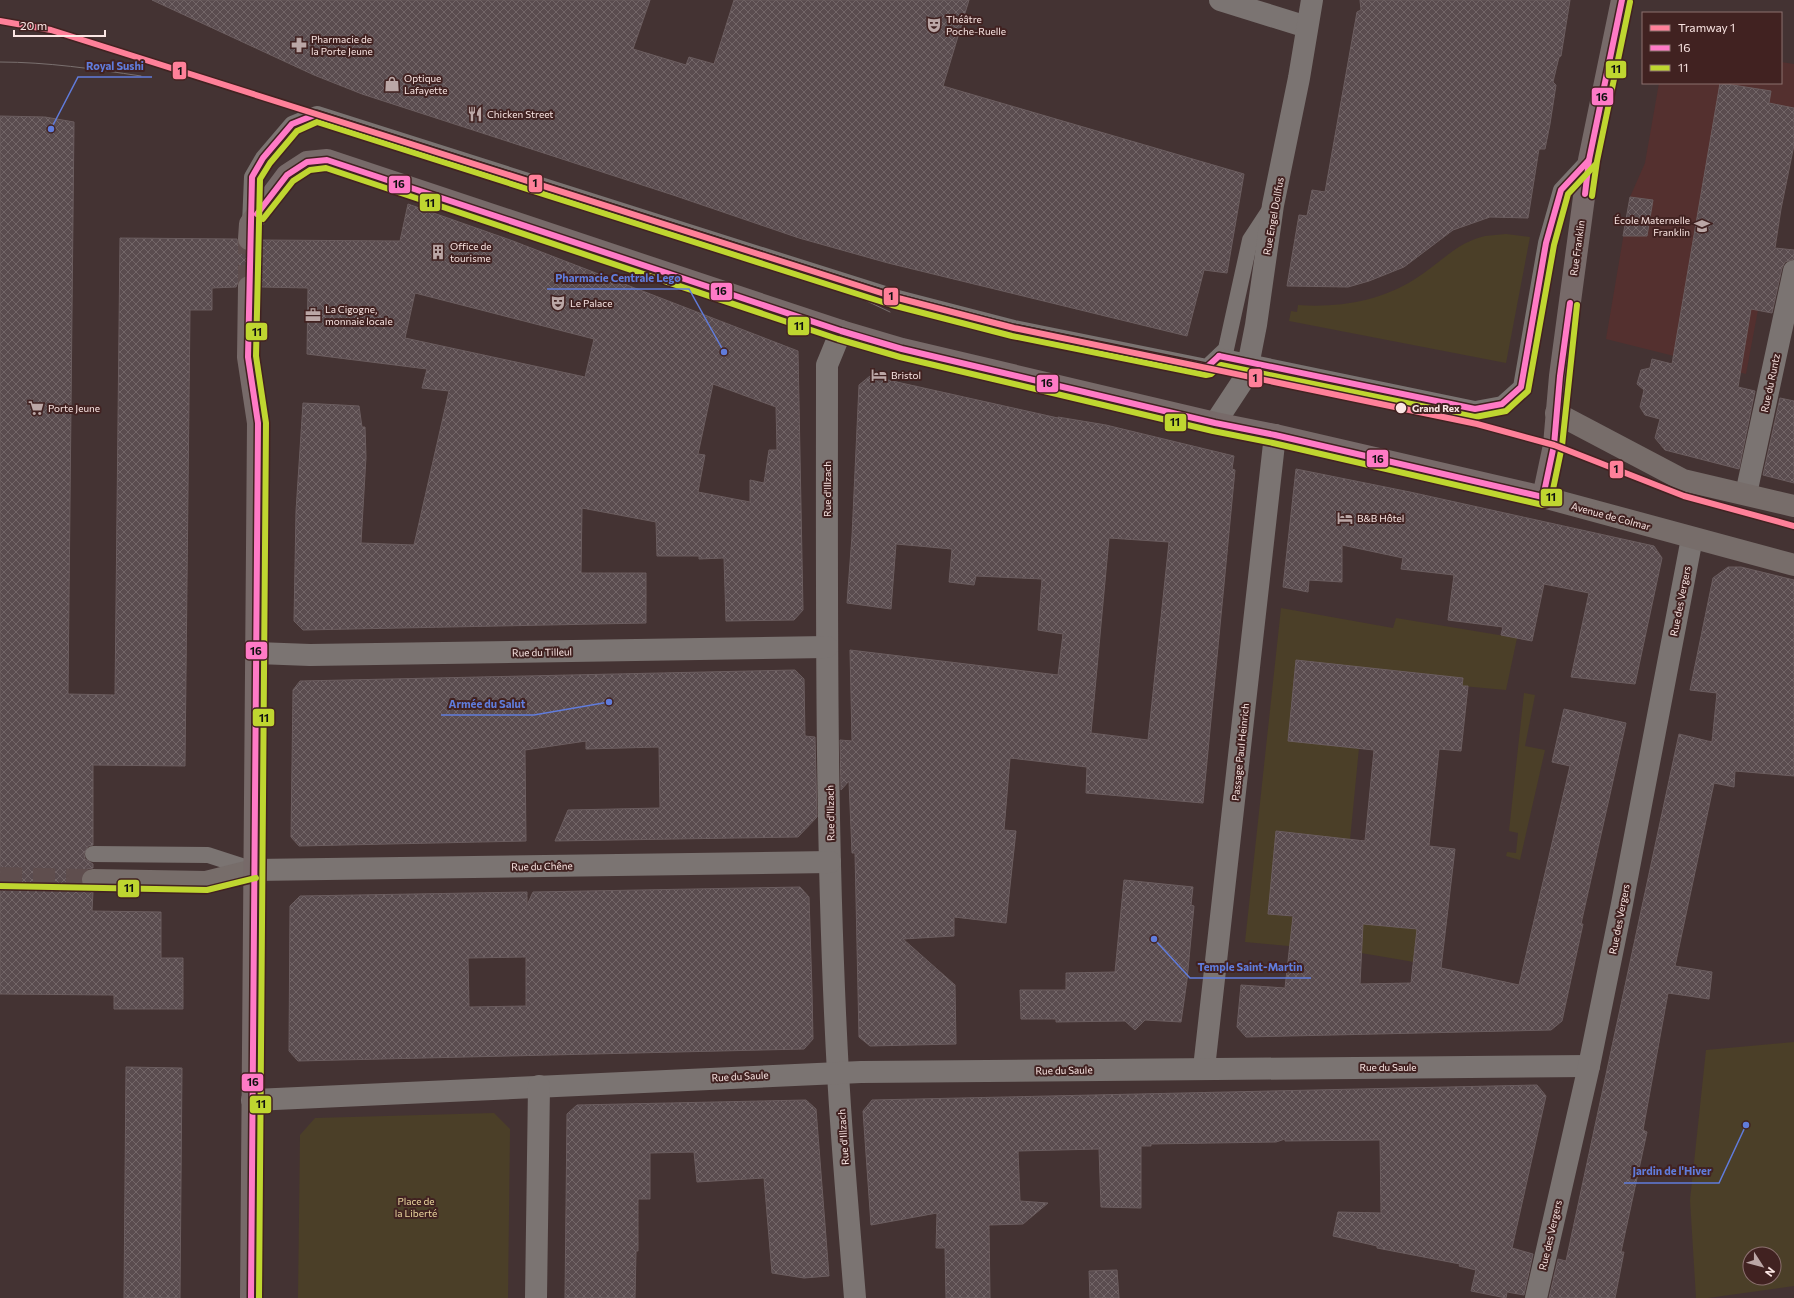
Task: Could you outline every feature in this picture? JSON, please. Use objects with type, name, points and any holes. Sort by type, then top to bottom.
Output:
[{"type":"main road","name":"Rue Franklin","points":[[1543,497],[1554,445],[1560,376],[1589,160],[1622,0]]},
{"type":"main road","name":"Avenue de Colmar","points":[[250,232],[287,175],[307,162],[327,160],[841,331],[902,349],[1215,423],[1275,435],[1543,497],[1794,565]]},
{"type":"main road","points":[[249,287],[248,357],[258,423],[251,1298]]},
{"type":"main road","points":[[1556,413],[1683,480],[1794,506]]},
{"type":"main road","points":[[93,880],[206,882],[254,870]]},
{"type":"street","points":[[1220,0],[1307,28]]},
{"type":"street","name":"Rue Engel Dollfus","points":[[1215,423],[1246,376],[1256,325],[1273,205],[1289,130],[1312,0]]},
{"type":"street","name":"Rue du Runtz","points":[[1746,494],[1794,271]]},
{"type":"street","name":"Rue d'Illzach","points":[[841,331],[827,365],[827,647],[830,862],[838,1074],[855,1298]]},
{"type":"street","name":"Passage Paul Heinrich","points":[[1204,1068],[1275,435]]},
{"type":"street","name":"Rue des Vergers","points":[[1536,1298],[1589,1066],[1622,904],[1692,538]]},
{"type":"street","name":"Rue du Tilleul","points":[[256,653],[310,655],[827,647]]},
{"type":"street","name":"Rue du Chêne","points":[[254,870],[830,862]]},
{"type":"street","name":"Rue du Saule","points":[[540,1086],[792,1074],[1204,1068],[1589,1066]]},
{"type":"street","points":[[252,1100],[540,1086],[536,1298]]},
{"type":"lane","points":[[250,232],[252,177],[263,158],[292,124],[317,114],[894,297],[1014,328],[1207,367],[1226,349],[1250,240],[1273,205]]},
{"type":"lane","points":[[1219,356],[1475,409],[1502,404],[1521,387],[1546,243],[1561,190],[1589,160]]},
{"type":"lane","points":[[93,854],[208,856],[254,870]]},
{"type":"shaded area","name":"École Maternelle Franklin","points":[[1782,62],[1794,64],[1794,145],[1781,209],[1766,312],[1758,310],[1746,374],[1606,339],[1630,197],[1645,163],[1659,84],[1782,84]]},
{"type":"green space","points":[[1506,234],[1530,237],[1506,363],[1289,321],[1291,311],[1297,312],[1298,305],[1313,306],[1344,304],[1374,298],[1402,287],[1465,243],[1485,236]]},
{"type":"green space","points":[[1281,608],[1393,628],[1396,618],[1517,638],[1506,690],[1462,686],[1463,678],[1296,661],[1288,740],[1359,748],[1350,840],[1268,914],[1417,929],[1414,962],[1361,953],[1245,942]]},
{"type":"green space","points":[[1524,693],[1535,695],[1525,746],[1545,750],[1520,860],[1506,856],[1507,852],[1516,853],[1518,833],[1509,831]]},
{"type":"green space","points":[[1794,1042],[1794,1286],[1708,1298],[1696,1298],[1690,1200],[1706,1050]]},
{"type":"green space","name":"Place de la Liberté","points":[[494,1113],[510,1129],[508,1298],[298,1298],[300,1135],[315,1118]]},
{"type":"building","points":[[152,0],[650,0],[633,49],[686,65],[689,57],[714,64],[734,0],[969,0],[943,86],[1244,174],[1227,273],[1204,270],[1187,336],[888,263],[799,238],[673,195],[362,94],[314,75]]},
{"type":"building","points":[[1360,0],[1570,0],[1561,56],[1559,57],[1553,82],[1556,85],[1550,124],[1545,149],[1539,149],[1528,218],[1490,217],[1453,230],[1404,267],[1369,281],[1348,287],[1287,286],[1299,215],[1307,216],[1312,190],[1325,192],[1357,12],[1361,10]]},
{"type":"building","points":[[1720,84],[1771,91],[1769,103],[1794,108],[1794,145],[1775,248],[1794,250],[1794,259],[1785,262],[1782,268],[1772,313],[1751,309],[1738,387],[1755,391],[1739,469],[1665,450],[1655,438],[1660,419],[1645,415],[1640,407],[1644,390],[1637,384],[1641,370],[1650,368],[1652,359],[1672,364]]},
{"type":"building","points":[[0,116],[45,117],[74,122],[68,694],[115,695],[120,238],[237,239],[238,245],[242,249],[249,251],[254,250],[259,246],[261,240],[400,241],[408,204],[513,241],[798,351],[803,610],[794,620],[726,621],[724,558],[699,559],[699,556],[657,556],[656,522],[582,508],[581,573],[646,573],[646,623],[303,630],[294,621],[296,511],[303,403],[359,406],[362,427],[365,427],[366,457],[361,543],[414,545],[449,391],[422,388],[427,369],[307,354],[308,288],[262,287],[260,281],[256,277],[249,275],[243,276],[239,280],[236,287],[212,288],[212,310],[190,310],[185,766],[93,765],[93,845],[88,846],[84,854],[85,859],[93,864],[93,868],[87,869],[83,873],[81,879],[82,886],[87,891],[93,892],[92,911],[161,912],[161,958],[183,958],[183,1009],[114,1009],[114,995],[0,994]],"holes":[[[415,293],[594,339],[585,377],[405,338]],[[713,384],[776,407],[777,450],[769,450],[764,483],[750,480],[750,502],[698,492],[705,455],[698,454]]]},
{"type":"building","points":[[1630,197],[1653,200],[1647,236],[1623,236]]},
{"type":"building","points":[[870,376],[1058,418],[1106,425],[1234,456],[1232,469],[1235,470],[1203,803],[1086,793],[1087,767],[1010,758],[1004,830],[1016,831],[1006,923],[954,917],[954,936],[903,939],[955,985],[956,1044],[870,1046],[859,1037],[855,853],[852,853],[849,781],[841,790],[840,740],[852,741],[850,650],[1058,675],[1063,634],[1038,630],[1042,579],[976,576],[974,585],[949,582],[952,549],[896,544],[891,609],[847,603],[852,536],[859,385]],"holes":[[[1109,538],[1169,542],[1148,740],[1091,733]]]},
{"type":"building","points":[[1780,398],[1794,401],[1794,483],[1763,475]]},
{"type":"building","points":[[1296,469],[1410,492],[1654,546],[1662,558],[1635,684],[1571,677],[1589,593],[1544,584],[1532,641],[1501,635],[1503,627],[1448,620],[1454,575],[1401,569],[1403,558],[1342,545],[1342,582],[1309,580],[1308,592],[1283,587]]},
{"type":"building","points":[[1728,567],[1741,567],[1794,580],[1794,776],[1735,771],[1734,787],[1714,783],[1675,966],[1712,972],[1709,999],[1668,993],[1643,1130],[1647,1132],[1621,1252],[1624,1252],[1615,1298],[1549,1298],[1558,1259],[1566,1261],[1679,734],[1712,742],[1717,693],[1690,690],[1713,578]]},
{"type":"building","points":[[1296,660],[1463,678],[1462,686],[1468,686],[1461,751],[1439,749],[1429,846],[1455,849],[1441,968],[1519,985],[1570,766],[1552,762],[1564,709],[1626,723],[1581,924],[1583,924],[1562,1021],[1551,1030],[1246,1037],[1237,1027],[1241,985],[1285,988],[1293,916],[1268,914],[1276,831],[1365,841],[1374,750],[1288,741]],"holes":[[[1363,924],[1417,929],[1411,983],[1360,984]]]},
{"type":"building","points":[[795,670],[804,679],[805,736],[815,737],[817,817],[798,837],[555,841],[568,810],[660,808],[659,747],[586,749],[586,741],[525,750],[526,841],[299,846],[291,837],[293,690],[300,681]]},
{"type":"building","points":[[1124,880],[1193,887],[1191,905],[1194,906],[1187,980],[1181,1022],[1145,1020],[1135,1030],[1125,1021],[1056,1022],[1056,1019],[1021,1019],[1020,990],[1066,990],[1066,973],[1115,972]]},
{"type":"building","points":[[800,887],[809,897],[813,1039],[804,1049],[298,1061],[289,1051],[290,906],[300,896],[527,892],[527,905],[533,892]],"holes":[[[526,957],[526,1006],[469,1007],[468,958]]]},
{"type":"building","points":[[126,1067],[182,1068],[180,1298],[124,1298]]},
{"type":"building","points":[[1537,1085],[1546,1096],[1512,1248],[1533,1254],[1524,1295],[1507,1292],[1506,1298],[1471,1291],[1476,1270],[1459,1266],[1460,1264],[1377,1248],[1377,1246],[1333,1236],[1338,1212],[1381,1213],[1380,1140],[1285,1141],[1285,1139],[1276,1142],[1151,1144],[1151,1146],[1141,1146],[1141,1208],[1101,1207],[1099,1149],[1018,1151],[1020,1201],[1048,1203],[1023,1224],[989,1225],[990,1298],[946,1298],[945,1248],[936,1248],[937,1213],[871,1225],[863,1111],[872,1100]]},
{"type":"building","points":[[806,1100],[816,1109],[829,1276],[804,1278],[772,1273],[764,1178],[697,1182],[694,1152],[650,1153],[650,1199],[638,1199],[638,1251],[636,1251],[635,1298],[565,1298],[567,1114],[577,1105]]},
{"type":"building","points":[[1117,1270],[1119,1298],[1090,1298],[1089,1271]]},
{"type":"tunnel","points":[[249,239],[249,287]]},
{"type":"tunnel","points":[[0,878],[93,880]]},
{"type":"tram line","name":"1","points":[[0,21],[51,30],[894,297],[1014,328],[1477,424],[1554,445],[1684,496],[1794,526]]},
{"type":"tram line","points":[[0,62],[18,62],[88,68],[141,76]]},
{"type":"tram line","points":[[791,265],[890,312]]},
{"type":"transit line","name":"16","points":[[1585,194],[1589,160],[1622,0]]},
{"type":"transit line","name":"11","points":[[1592,196],[1597,161],[1630,2]]},
{"type":"transit line","name":"16","points":[[251,1298],[258,423],[248,357],[252,177],[263,158],[292,124],[317,114],[894,297],[1014,328],[1207,367],[1219,356]]},
{"type":"transit line","name":"11","points":[[259,1298],[266,423],[256,356],[260,179],[270,163],[297,131],[317,122],[892,305],[1012,336],[1206,375],[1211,374],[1221,365],[1475,417],[1506,411],[1528,391],[1554,245],[1568,194],[1595,165]]},
{"type":"transit line","name":"16","points":[[257,214],[287,175],[307,162],[327,160],[841,331],[902,349],[1215,423],[1275,435],[1543,497]]},
{"type":"transit line","name":"16","points":[[1219,356],[1475,409],[1502,404],[1521,387],[1546,243],[1561,190],[1589,160]]},
{"type":"transit line","name":"11","points":[[263,219],[293,181],[310,170],[326,168],[838,339],[900,357],[1213,431],[1273,443],[1543,505],[1547,504],[1551,499],[1562,446],[1577,305]]},
{"type":"transit line","name":"16","points":[[1543,497],[1554,445],[1560,376],[1570,303]]},
{"type":"transit line","name":"11","points":[[0,886],[207,890],[256,878]]},
{"type":"place","name":"Théâtre Poche-Ruelle","points":[[934,25]]},
{"type":"place","name":"Pharmacie de la Porte Jeune","points":[[299,45]]},
{"type":"place","name":"Optique Lafayette","points":[[392,84]]},
{"type":"place","name":"Chicken Street","points":[[475,114]]},
{"type":"place","name":"Royal Sushi","points":[[51,129]]},
{"type":"place","name":"École Maternelle Franklin","points":[[1702,226]]},
{"type":"place","name":"Office de tourisme","points":[[438,252]]},
{"type":"place","name":"Le Palace","points":[[558,303]]},
{"type":"place","name":"La Cigogne, monnaie locale","points":[[313,315]]},
{"type":"place","name":"Pharmacie Centrale Lego","points":[[724,352]]},
{"type":"place","name":"Bristol","points":[[879,375]]},
{"type":"place","name":"Porte Jeune","points":[[36,408]]},
{"type":"place","name":"Grand Rex","points":[[1401,408]]},
{"type":"place","name":"B&B Hôtel","points":[[1345,518]]},
{"type":"place","name":"Armée du Salut","points":[[609,702]]},
{"type":"place","name":"Temple Saint-Martin","points":[[1154,939]]},
{"type":"place","name":"Jardin de l'Hiver","points":[[1746,1125]]}]
